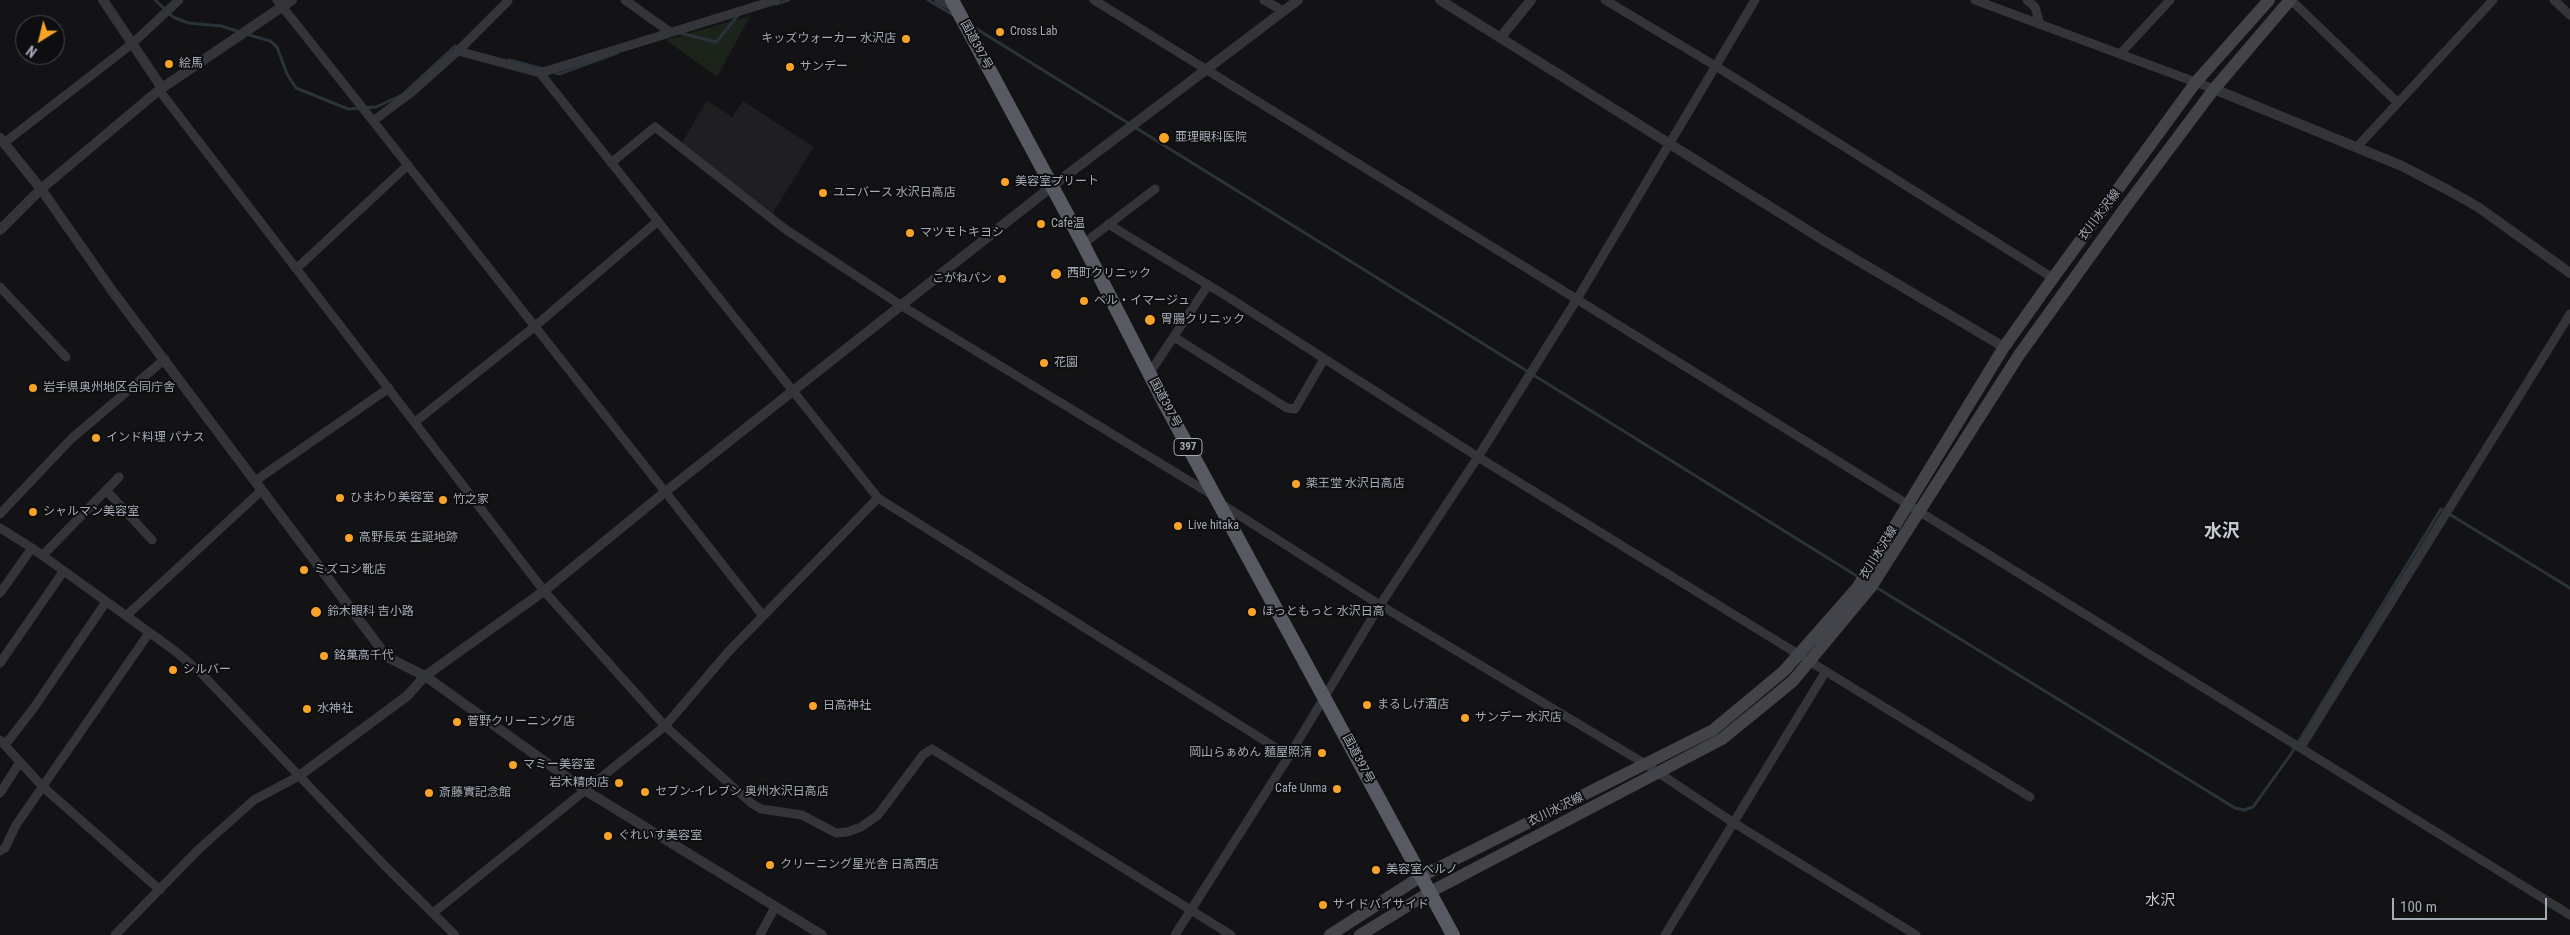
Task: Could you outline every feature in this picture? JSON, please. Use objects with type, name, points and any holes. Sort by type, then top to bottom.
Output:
[{"type":"highway","name":"国道397号","points":[[954,5],[1083,244],[1149,374],[1453,935]]},
{"type":"main road","name":"衣川水沢線","points":[[1330,935],[1420,877],[1713,730],[1784,670],[1804,657],[1871,587],[1913,508],[2004,347],[2196,82],[2268,0]]},
{"type":"main road","name":"衣川水沢線","points":[[1913,508],[2018,356],[2127,205],[2214,89],[2290,0]]},
{"type":"main road","name":"衣川水沢線","points":[[1360,935],[1430,892],[1722,739],[1793,681],[1804,657]]},
{"type":"street","points":[[103,0],[161,89],[296,269],[544,591],[665,726],[751,803],[761,809],[802,815],[836,833],[847,832],[861,827],[878,815],[923,755],[932,749],[1231,935]]},
{"type":"street","points":[[180,0],[132,43],[2,140],[41,189],[112,292],[387,657],[425,676],[586,791],[822,935]]},
{"type":"street","points":[[0,230],[41,189],[161,89],[279,3],[292,0]]},
{"type":"street","points":[[373,121],[412,92],[458,51],[508,0]]},
{"type":"street","points":[[625,0],[670,32]]},
{"type":"street","points":[[744,0],[754,7]]},
{"type":"street","points":[[458,51],[540,73],[776,0]]},
{"type":"street","points":[[939,0],[954,5]]},
{"type":"street","points":[[1094,0],[2570,915]]},
{"type":"street","points":[[1264,0],[1283,11]]},
{"type":"street","points":[[115,935],[199,849],[254,800],[299,776],[407,696],[425,676],[544,591],[665,492],[1051,187],[1298,0]]},
{"type":"street","points":[[1440,0],[1828,243],[2004,347]]},
{"type":"street","points":[[1501,37],[1531,0]]},
{"type":"street","points":[[1606,0],[1714,65],[2053,278]]},
{"type":"street","points":[[1175,935],[1288,756],[1380,605],[1478,457],[1577,299],[1668,142],[1755,0]]},
{"type":"street","points":[[1975,0],[2196,82],[2357,147],[2448,190],[2478,207],[2570,274]]},
{"type":"street","points":[[2027,0],[2035,7],[2040,24]]},
{"type":"street","points":[[2120,54],[2170,0]]},
{"type":"street","points":[[2290,0],[2397,102]]},
{"type":"street","points":[[2357,147],[2493,0]]},
{"type":"street","points":[[2554,0],[2570,15]]},
{"type":"street","points":[[279,3],[763,616]]},
{"type":"street","points":[[540,73],[878,498],[1288,756]]},
{"type":"street","points":[[611,163],[655,127],[785,229],[902,306],[1218,500],[1380,605],[1648,764],[1734,823],[1916,935]]},
{"type":"street","points":[[296,269],[408,165]]},
{"type":"street","points":[[1083,244],[1155,189]]},
{"type":"street","points":[[415,422],[534,327],[658,221]]},
{"type":"street","points":[[1108,224],[1208,285],[1478,457],[2030,797]]},
{"type":"street","points":[[1149,374],[1208,285]]},
{"type":"street","points":[[0,287],[66,357]]},
{"type":"street","points":[[2301,747],[2570,314]]},
{"type":"street","points":[[1174,338],[1287,408],[1295,409],[1324,359]]},
{"type":"street","points":[[0,514],[71,439],[165,360]]},
{"type":"street","points":[[255,481],[389,388]]},
{"type":"street","points":[[43,555],[119,477]]},
{"type":"street","points":[[106,490],[152,540]]},
{"type":"street","points":[[126,616],[262,490]]},
{"type":"street","points":[[433,913],[665,726],[763,616],[878,498]]},
{"type":"street","points":[[0,528],[43,555],[63,572],[175,650],[201,673],[386,867],[455,935]]},
{"type":"street","points":[[0,592],[32,548]]},
{"type":"street","points":[[0,663],[63,572]]},
{"type":"street","points":[[106,602],[32,709],[2,743],[44,787],[160,890]]},
{"type":"street","points":[[0,851],[6,848],[16,825],[149,633]]},
{"type":"street","points":[[1665,935],[1826,671]]},
{"type":"street","points":[[0,793],[20,762]]},
{"type":"street","points":[[760,935],[775,908]]},
{"type":"shaded area","points":[[750,16],[717,77],[666,40]]},
{"type":"shaded area","points":[[707,100],[732,117],[743,101],[814,147],[772,214],[682,143]]},
{"type":"waterway","points":[[155,0],[173,17],[188,23],[221,26],[240,32]]},
{"type":"waterway","points":[[776,4],[789,0]]},
{"type":"waterway","points":[[928,0],[955,16]]},
{"type":"waterway","points":[[680,33],[716,42],[739,14]]},
{"type":"waterway","points":[[972,26],[1860,578]]},
{"type":"waterway","points":[[246,34],[270,41],[277,47],[287,74],[296,88],[348,109],[376,107],[402,95],[455,46],[460,48]]},
{"type":"waterway","points":[[553,72],[559,74],[617,53]]},
{"type":"waterway","points":[[509,60],[544,69]]},
{"type":"waterway","points":[[1874,586],[2235,808],[2244,810],[2253,807],[2291,754],[2441,509],[2570,588]]},
{"type":"place","name":"Cross Lab","points":[[1000,32]]},
{"type":"place","name":"キッズウォーカー 水沢店","points":[[906,39]]},
{"type":"place","name":"絵馬","points":[[169,64]]},
{"type":"place","name":"サンデー","points":[[790,67]]},
{"type":"place","name":"亜理眼科医院","points":[[1164,138]]},
{"type":"place","name":"美容室プリート","points":[[1005,182]]},
{"type":"place","name":"ユニバース 水沢日高店","points":[[823,193]]},
{"type":"place","name":"Cafe温","points":[[1041,224]]},
{"type":"place","name":"マツモトキヨシ","points":[[910,233]]},
{"type":"place","name":"西町クリニック","points":[[1056,274]]},
{"type":"place","name":"こがねパン","points":[[1002,279]]},
{"type":"place","name":"ベル・イマージュ","points":[[1084,301]]},
{"type":"place","name":"胃腸クリニック","points":[[1150,320]]},
{"type":"place","name":"花園","points":[[1044,363]]},
{"type":"place","name":"岩手県奥州地区合同庁舎","points":[[33,388]]},
{"type":"place","name":"インド料理 パナス","points":[[96,438]]},
{"type":"place","name":"薬王堂 水沢日高店","points":[[1296,484]]},
{"type":"place","name":"ひまわり美容室","points":[[340,498]]},
{"type":"place","name":"竹之家","points":[[443,500]]},
{"type":"place","name":"シャルマン美容室","points":[[33,512]]},
{"type":"place","name":"Live hitaka","points":[[1178,526]]},
{"type":"place","name":"高野長英 生誕地跡","points":[[349,538]]},
{"type":"place","name":"ミズコシ靴店","points":[[304,570]]},
{"type":"place","name":"鈴木眼科 吉小路","points":[[316,612]]},
{"type":"place","name":"ほっともっと 水沢日高","points":[[1252,612]]},
{"type":"place","name":"銘菓高千代","points":[[324,656]]},
{"type":"place","name":"シルバー","points":[[173,670]]},
{"type":"place","name":"まるしげ酒店","points":[[1367,705]]},
{"type":"place","name":"日高神社","points":[[813,706]]},
{"type":"place","name":"水神社","points":[[307,709]]},
{"type":"place","name":"サンデー 水沢店","points":[[1465,718]]},
{"type":"place","name":"菅野クリーニング店","points":[[457,722]]},
{"type":"place","name":"岡山らぁめん 麺屋照清","points":[[1322,753]]},
{"type":"place","name":"マミー美容室","points":[[513,765]]},
{"type":"place","name":"岩木精肉店","points":[[619,783]]},
{"type":"place","name":"Cafe Unma","points":[[1337,789]]},
{"type":"place","name":"セブン-イレブン 奥州水沢日高店","points":[[645,792]]},
{"type":"place","name":"斎藤實記念館","points":[[429,793]]},
{"type":"place","name":"ぐれいす美容室","points":[[608,836]]},
{"type":"place","name":"クリーニング星光舎 日高西店","points":[[770,865]]},
{"type":"place","name":"美容室ベルノ","points":[[1376,870]]},
{"type":"place","name":"サイドバイサイド","points":[[1323,905]]},
{"type":"district","name":"水沢","points":[[2222,532]]},
{"type":"district","name":"水沢","points":[[2160,901]]}]
